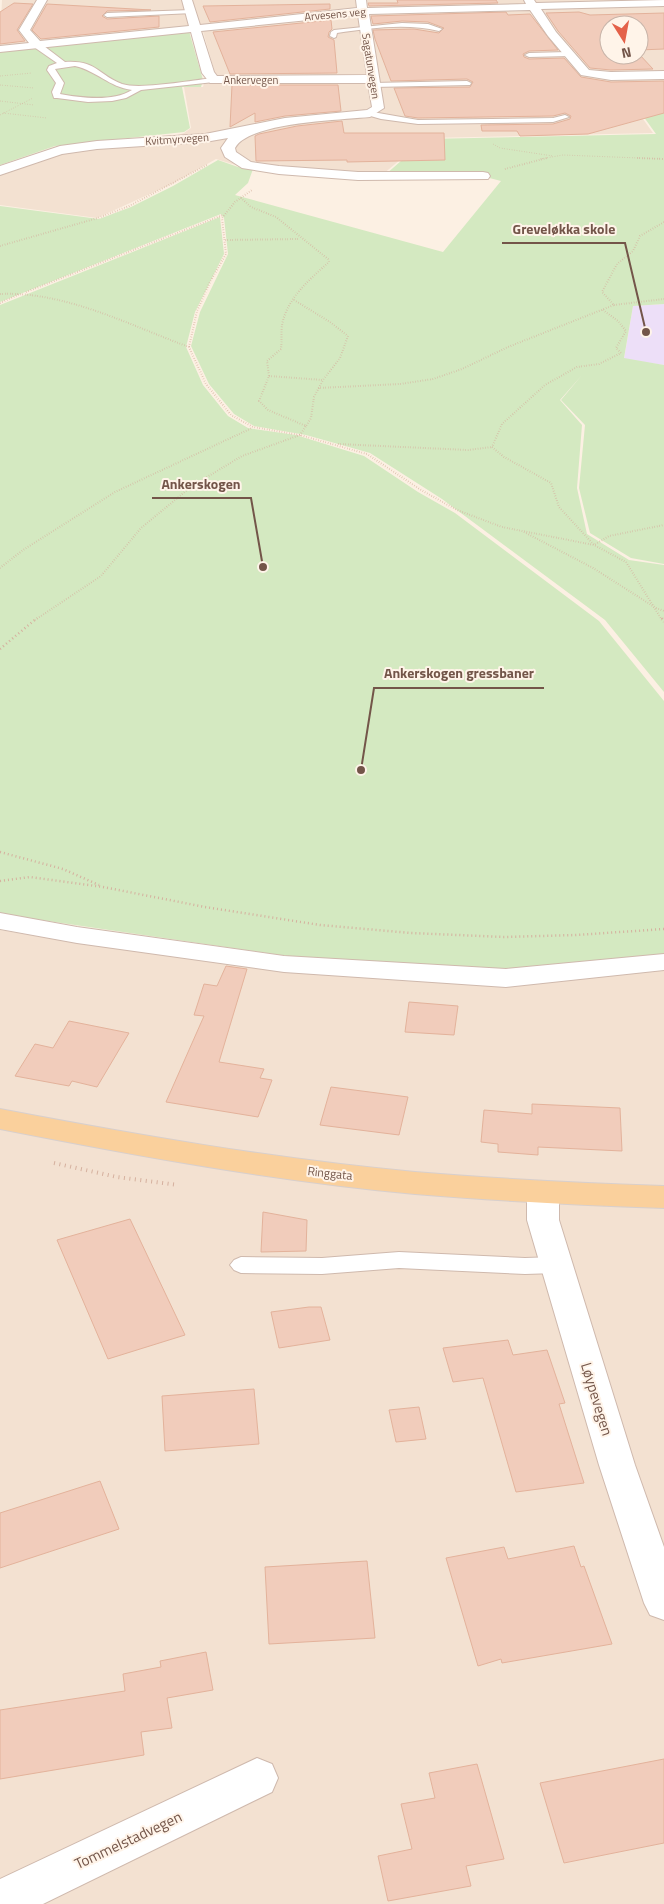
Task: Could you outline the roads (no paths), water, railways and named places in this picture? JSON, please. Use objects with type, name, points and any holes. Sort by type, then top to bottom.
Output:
[{"type":"main road","name":"Ringgata","points":[[0,1119],[170,1152],[307,1170],[543,1192],[664,1196]]},
{"type":"street","points":[[37,45],[24,30],[42,0]]},
{"type":"street","name":"Ankervegen","points":[[187,0],[208,73],[214,80],[375,79]]},
{"type":"street","points":[[532,3],[552,34],[585,73],[611,76],[664,75]]},
{"type":"street","name":"Arvesens veg","points":[[0,49],[196,28],[362,6],[664,3]]},
{"type":"street","name":"Sagatunvegen","points":[[356,116],[370,113],[378,108],[375,79],[362,6]]},
{"type":"street","name":"Kvitmyrvegen","points":[[0,171],[60,150],[96,145],[205,138],[285,122],[356,116]]},
{"type":"street","points":[[230,152],[228,148],[232,141],[247,131]]},
{"type":"street","points":[[159,140],[230,152],[246,165],[278,170],[358,176],[483,176]]},
{"type":"street","points":[[0,921],[77,935],[284,964],[506,978],[664,962]]},
{"type":"street","name":"Løypevegen","points":[[543,1192],[543,1220],[556,1265],[617,1466],[664,1603]]},
{"type":"street","name":"Tommelstadvegen","points":[[0,1903],[257,1778]]},
{"type":"lane","points":[[107,15],[191,12]]},
{"type":"lane","points":[[334,36],[334,32],[365,27],[412,26],[439,29]]},
{"type":"lane","points":[[37,45],[64,64]]},
{"type":"lane","points":[[529,55],[568,54]]},
{"type":"lane","points":[[140,88],[128,95],[97,100],[58,96],[56,92],[60,83],[52,68],[64,64],[84,65],[120,86],[140,88],[214,80]]},
{"type":"lane","points":[[375,79],[465,79],[398,76]]},
{"type":"lane","points":[[370,113],[418,122],[553,120],[565,117]]},
{"type":"lane","points":[[241,1265],[322,1266],[399,1260],[525,1266],[556,1265]]},
{"type":"place","name":"Greveløkka skole","points":[[646,332]]},
{"type":"place","name":"Ankerskogen","points":[[263,567]]},
{"type":"place","name":"Ankerskogen gressbaner","points":[[361,770]]}]
